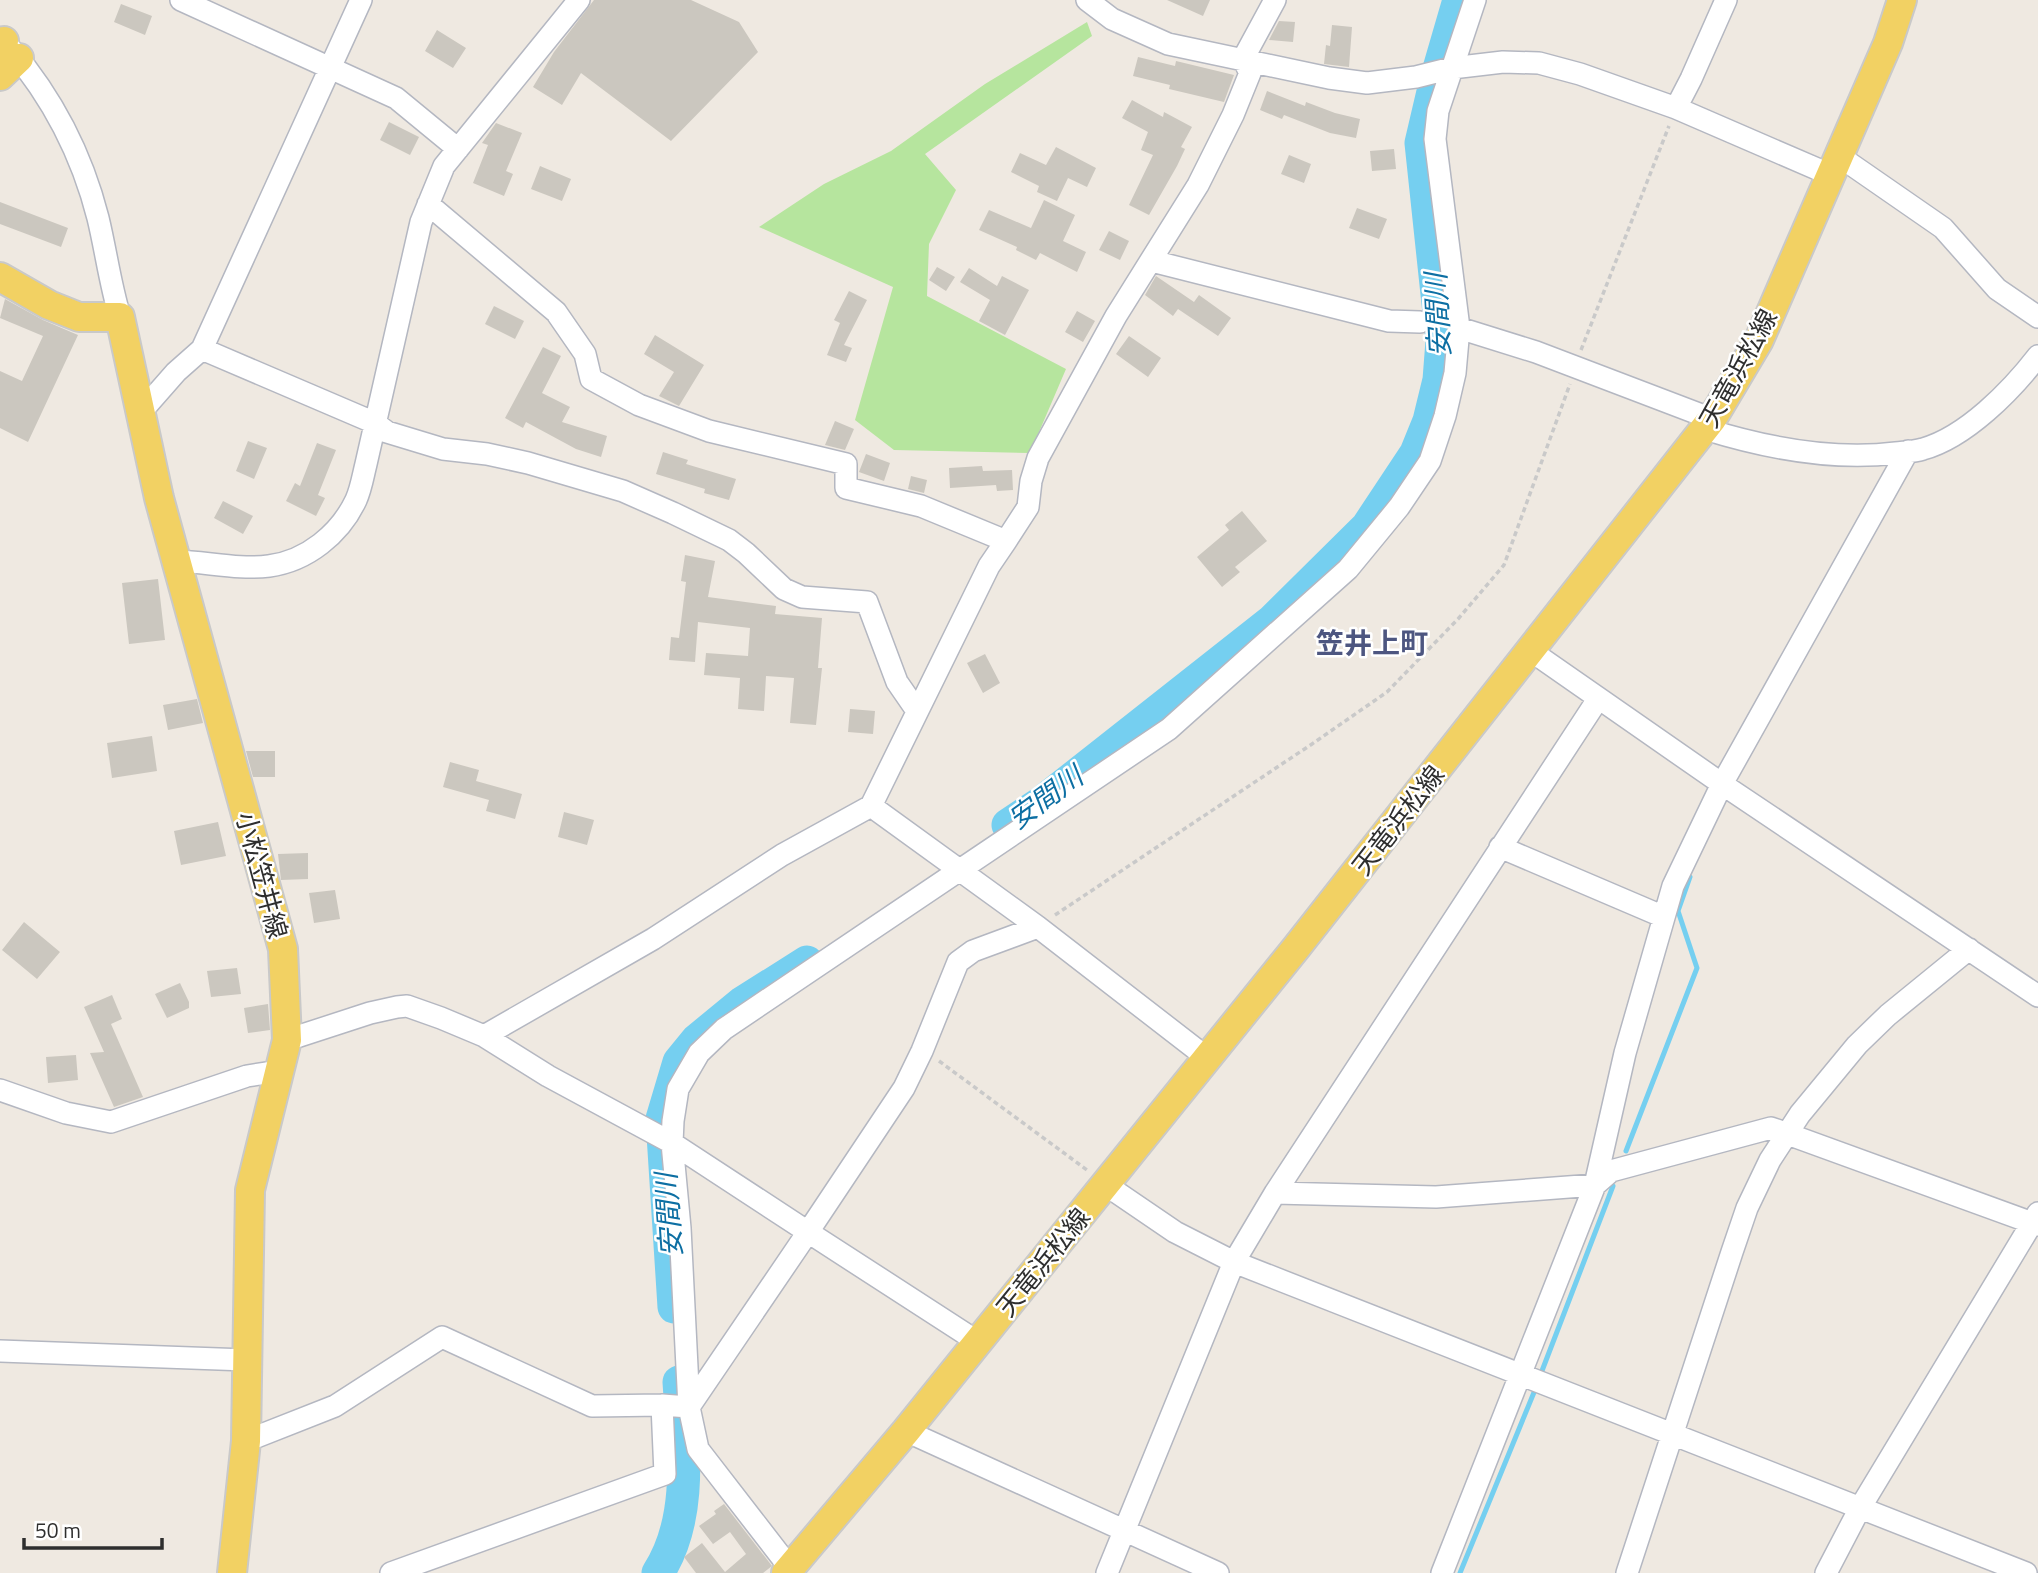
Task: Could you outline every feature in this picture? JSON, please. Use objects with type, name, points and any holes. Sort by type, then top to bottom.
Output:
[{"type":"main road","name":"天竜浜松線","points":[[788,1571],[1106,1185],[1709,424],[1759,340],[1888,43],[1902,0]]},
{"type":"main road","points":[[0,277],[49,305],[79,317],[120,317]]},
{"type":"main road","name":"小松笠井線","points":[[120,317],[159,498],[283,949],[287,1040],[250,1190],[246,1441],[232,1573]]},
{"type":"street","points":[[181,0],[396,98],[458,149]]},
{"type":"street","points":[[140,413],[176,372],[202,349],[361,0]]},
{"type":"street","points":[[177,561],[269,566],[297,559],[323,543],[344,522],[357,498],[412,261],[428,204],[444,166],[579,0]]},
{"type":"street","points":[[1087,0],[1112,19],[1168,44],[1329,78],[1367,83],[1503,62],[1539,63],[1580,74],[1835,166],[1943,228],[1997,289],[2038,317]]},
{"type":"street","points":[[1242,58],[1275,0]]},
{"type":"street","points":[[391,1573],[665,1474],[678,1406],[680,1228],[666,1140],[678,1089],[699,1054],[724,1029],[954,866],[1169,729],[1348,569],[1399,507],[1430,461],[1445,416],[1455,373],[1459,328],[1435,139],[1438,111],[1475,0]]},
{"type":"street","points":[[1676,107],[1726,0]]},
{"type":"street","points":[[5,51],[31,72],[76,153],[97,215],[120,317]]},
{"type":"street","points":[[484,1036],[653,939],[782,855],[871,806],[989,566],[1028,507],[1031,481],[1038,458],[1116,316],[1198,185],[1233,115],[1250,73],[1242,58]]},
{"type":"street","points":[[428,204],[556,312],[586,354],[591,379],[639,405],[709,430],[846,464],[846,488],[921,506],[1006,541]]},
{"type":"street","points":[[1152,261],[1389,321],[1420,322]]},
{"type":"street","points":[[1459,328],[1575,367],[1750,443],[1861,457],[1923,449],[1965,429],[2015,385],[2038,356]]},
{"type":"street","points":[[202,349],[375,424],[387,432],[443,449],[487,454],[528,463],[623,491],[729,540],[784,589],[802,597],[867,602],[897,682],[917,711]]},
{"type":"street","points":[[1442,1573],[1533,1379],[1595,1185],[1625,1053],[1672,886],[1721,784],[1908,451]]},
{"type":"street","points":[[1531,651],[1721,784],[2038,996]]},
{"type":"street","points":[[1107,1573],[1234,1262],[1275,1193],[1598,699]]},
{"type":"street","points":[[871,806],[1038,927],[1206,1056]]},
{"type":"street","points":[[1500,847],[1664,917]]},
{"type":"street","points":[[678,1406],[808,1232],[904,1088],[923,1049],[958,962],[973,951],[1038,927]]},
{"type":"street","points":[[1627,1573],[1747,1208],[1770,1160],[1800,1114],[1857,1045],[1888,1015],[1969,949]]},
{"type":"street","points":[[287,1040],[370,1013],[407,1006],[484,1036],[548,1076],[666,1140],[978,1342]]},
{"type":"street","points":[[0,1090],[66,1113],[111,1122],[247,1076],[279,1071]]},
{"type":"street","points":[[1275,1193],[1436,1196],[1595,1185],[1611,1171],[1771,1128],[2036,1221],[1860,1508],[1826,1573]]},
{"type":"street","points":[[1106,1185],[1175,1232],[1234,1262],[2026,1573]]},
{"type":"street","points":[[246,1441],[335,1406],[442,1337],[592,1406],[678,1406]]},
{"type":"street","points":[[0,1351],[246,1360]]},
{"type":"street","points":[[678,1406],[698,1449],[788,1571]]},
{"type":"street","points":[[906,1431],[1218,1573]]},
{"type":"path","points":[[1038,927],[1387,692],[1458,619],[1504,565],[1575,367],[1676,107]]},
{"type":"path","points":[[923,1049],[1106,1185]]},
{"type":"green space","points":[[1087,22],[1092,36],[925,154],[956,190],[929,244],[927,296],[1066,369],[1030,453],[894,450],[855,420],[893,287],[759,227],[824,184],[891,151],[985,84]]},
{"type":"building","points":[[594,0],[691,0],[739,22],[758,52],[671,141],[581,73],[562,105],[533,87],[554,52]]},
{"type":"building","points":[[1167,0],[1210,0],[1203,16]]},
{"type":"building","points":[[121,4],[152,16],[145,35],[114,22]]},
{"type":"building","points":[[1279,21],[1295,22],[1293,42],[1269,40]]},
{"type":"building","points":[[1332,25],[1352,27],[1349,67],[1324,64],[1326,45],[1330,46]]},
{"type":"building","points":[[437,30],[466,48],[453,68],[425,51]]},
{"type":"building","points":[[1138,57],[1175,66],[1176,61],[1234,75],[1224,102],[1169,89],[1170,85],[1133,76]]},
{"type":"building","points":[[1267,91],[1305,106],[1306,102],[1360,119],[1356,138],[1330,133],[1284,115],[1282,119],[1260,110]]},
{"type":"building","points":[[1132,100],[1163,117],[1164,112],[1192,127],[1181,147],[1185,149],[1177,166],[1149,215],[1129,205],[1153,155],[1141,150],[1148,132],[1122,118]]},
{"type":"building","points":[[389,122],[419,137],[410,155],[380,140]]},
{"type":"building","points":[[496,123],[522,133],[506,171],[513,174],[504,196],[473,183],[488,145],[482,143]]},
{"type":"building","points":[[1056,147],[1096,168],[1087,187],[1068,178],[1057,201],[1037,192],[1039,186],[1011,172],[1020,153],[1046,165]]},
{"type":"building","points":[[1394,149],[1396,169],[1372,171],[1370,151]]},
{"type":"building","points":[[1289,155],[1311,164],[1304,183],[1281,174]]},
{"type":"building","points":[[540,166],[571,179],[562,201],[531,189]]},
{"type":"building","points":[[1044,200],[1075,215],[1063,241],[1086,252],[1077,272],[1040,253],[1036,260],[1016,250],[1017,247],[979,230],[989,210],[1031,228]]},
{"type":"building","points":[[0,202],[68,228],[61,247],[0,224]]},
{"type":"building","points":[[1357,208],[1387,219],[1379,239],[1349,228]]},
{"type":"building","points":[[1109,231],[1129,241],[1120,260],[1099,250]]},
{"type":"building","points":[[937,267],[955,277],[946,291],[929,280]]},
{"type":"building","points":[[969,268],[997,286],[1002,276],[1029,290],[1005,335],[979,321],[990,300],[960,282]]},
{"type":"building","points":[[1156,276],[1194,302],[1199,295],[1231,318],[1218,336],[1178,309],[1173,316],[1145,295]]},
{"type":"building","points":[[849,291],[867,300],[844,345],[852,348],[846,362],[827,355],[840,323],[834,320]]},
{"type":"building","points":[[5,299],[78,335],[28,442],[0,428],[0,371],[22,381],[43,336],[0,318]]},
{"type":"building","points":[[494,306],[524,321],[515,339],[485,324]]},
{"type":"building","points":[[1077,311],[1095,321],[1083,342],[1065,332]]},
{"type":"building","points":[[655,335],[704,365],[679,406],[659,396],[674,372],[644,354]]},
{"type":"building","points":[[1129,336],[1161,358],[1148,377],[1116,354]]},
{"type":"building","points":[[543,347],[561,356],[542,393],[570,407],[562,422],[607,436],[601,457],[576,449],[526,422],[523,428],[505,418]]},
{"type":"building","points":[[835,421],[854,429],[845,450],[825,445]]},
{"type":"building","points":[[248,441],[267,448],[254,479],[236,471]]},
{"type":"building","points":[[317,443],[336,450],[318,495],[325,498],[316,516],[286,501],[295,483],[300,486]]},
{"type":"building","points":[[663,452],[688,460],[686,464],[736,479],[729,500],[704,493],[705,489],[656,474]]},
{"type":"building","points":[[866,454],[890,463],[884,481],[859,472]]},
{"type":"building","points":[[982,466],[983,471],[1012,470],[1013,490],[997,491],[996,485],[950,488],[949,468]]},
{"type":"building","points":[[911,476],[927,480],[924,493],[908,489]]},
{"type":"building","points":[[223,501],[253,516],[243,534],[214,518]]},
{"type":"building","points":[[1242,511],[1267,541],[1235,567],[1240,572],[1222,587],[1197,557],[1229,530],[1225,525]]},
{"type":"building","points":[[685,555],[715,561],[708,597],[776,606],[775,614],[822,618],[818,668],[822,668],[816,725],[790,723],[794,678],[766,676],[764,711],[738,709],[740,678],[704,675],[706,653],[748,656],[750,628],[698,622],[695,662],[669,660],[671,637],[679,638],[686,582],[681,581]]},
{"type":"building","points":[[158,579],[165,640],[129,644],[122,583]]},
{"type":"building","points":[[985,654],[1000,683],[983,693],[967,663]]},
{"type":"building","points":[[197,699],[203,723],[168,730],[163,705]]},
{"type":"building","points":[[850,709],[875,711],[873,734],[848,732]]},
{"type":"building","points":[[152,736],[157,771],[112,778],[107,743]]},
{"type":"building","points":[[246,751],[275,751],[275,777],[253,777]]},
{"type":"building","points":[[450,762],[479,770],[476,781],[522,794],[515,819],[486,811],[489,800],[443,787]]},
{"type":"building","points":[[564,812],[594,820],[587,845],[558,837]]},
{"type":"building","points":[[218,822],[226,856],[181,865],[174,831]]},
{"type":"building","points":[[308,853],[308,879],[281,880],[278,854]]},
{"type":"building","points":[[335,890],[340,919],[314,923],[309,893]]},
{"type":"building","points":[[24,922],[60,952],[37,979],[2,950]]},
{"type":"building","points":[[237,968],[241,994],[211,997],[207,971]]},
{"type":"building","points":[[180,983],[189,1008],[167,1018],[155,994]]},
{"type":"building","points":[[112,995],[122,1019],[111,1024],[143,1097],[114,1107],[90,1053],[104,1052],[84,1007]]},
{"type":"building","points":[[268,1004],[270,1030],[248,1033],[244,1008]]},
{"type":"building","points":[[76,1055],[78,1080],[48,1083],[46,1057]]},
{"type":"building","points":[[724,1504],[772,1566],[763,1573],[696,1573],[684,1557],[702,1543],[725,1572],[746,1554],[730,1532],[713,1544],[699,1526],[716,1514],[714,1511]]},
{"type":"waterway","name":"安間川","points":[[1008,825],[1041,803],[1272,621],[1367,527],[1416,453],[1429,421],[1439,380],[1442,341],[1421,143],[1459,0]]},
{"type":"waterway","points":[[1626,1151],[1697,968],[1678,911],[1690,877]]},
{"type":"waterway","name":"安間川","points":[[674,1307],[662,1119],[679,1062],[697,1040],[742,1003],[807,962]]},
{"type":"waterway","points":[[1540,1376],[1613,1186]]},
{"type":"waterway","name":"安間川","points":[[658,1573],[669,1551],[682,1505],[684,1455],[679,1382]]},
{"type":"waterway","points":[[1460,1573],[1537,1385]]},
{"type":"district","name":"笠井上町","points":[[1372,642]]}]
